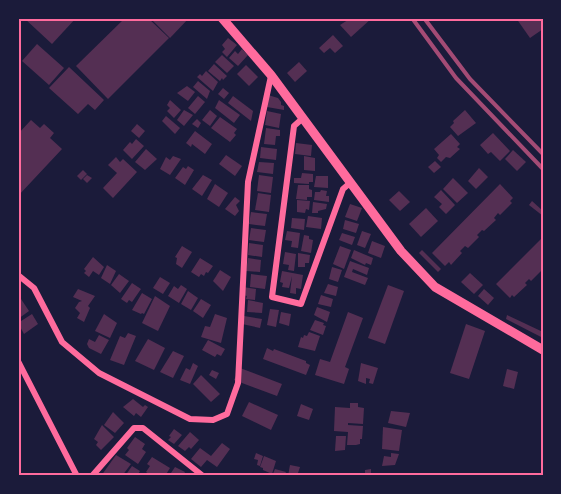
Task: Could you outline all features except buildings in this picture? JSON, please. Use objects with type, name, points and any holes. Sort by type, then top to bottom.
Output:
[{"type":"main road","points":[[222,18],[271,75],[401,251],[435,287],[543,350]]},
{"type":"street","points":[[18,275],[34,288],[62,342],[99,373],[190,419],[213,420],[227,414],[238,383],[248,182],[271,75]]},
{"type":"street","points":[[303,118],[294,126],[272,297],[301,304],[343,189],[350,183]]},
{"type":"street","points":[[18,361],[77,476]]},
{"type":"street","points":[[92,476],[134,428],[143,428],[203,476]]},
{"type":"railway","points":[[412,18],[456,78],[543,169]]},
{"type":"railway","points":[[424,18],[470,79],[543,154]]}]
